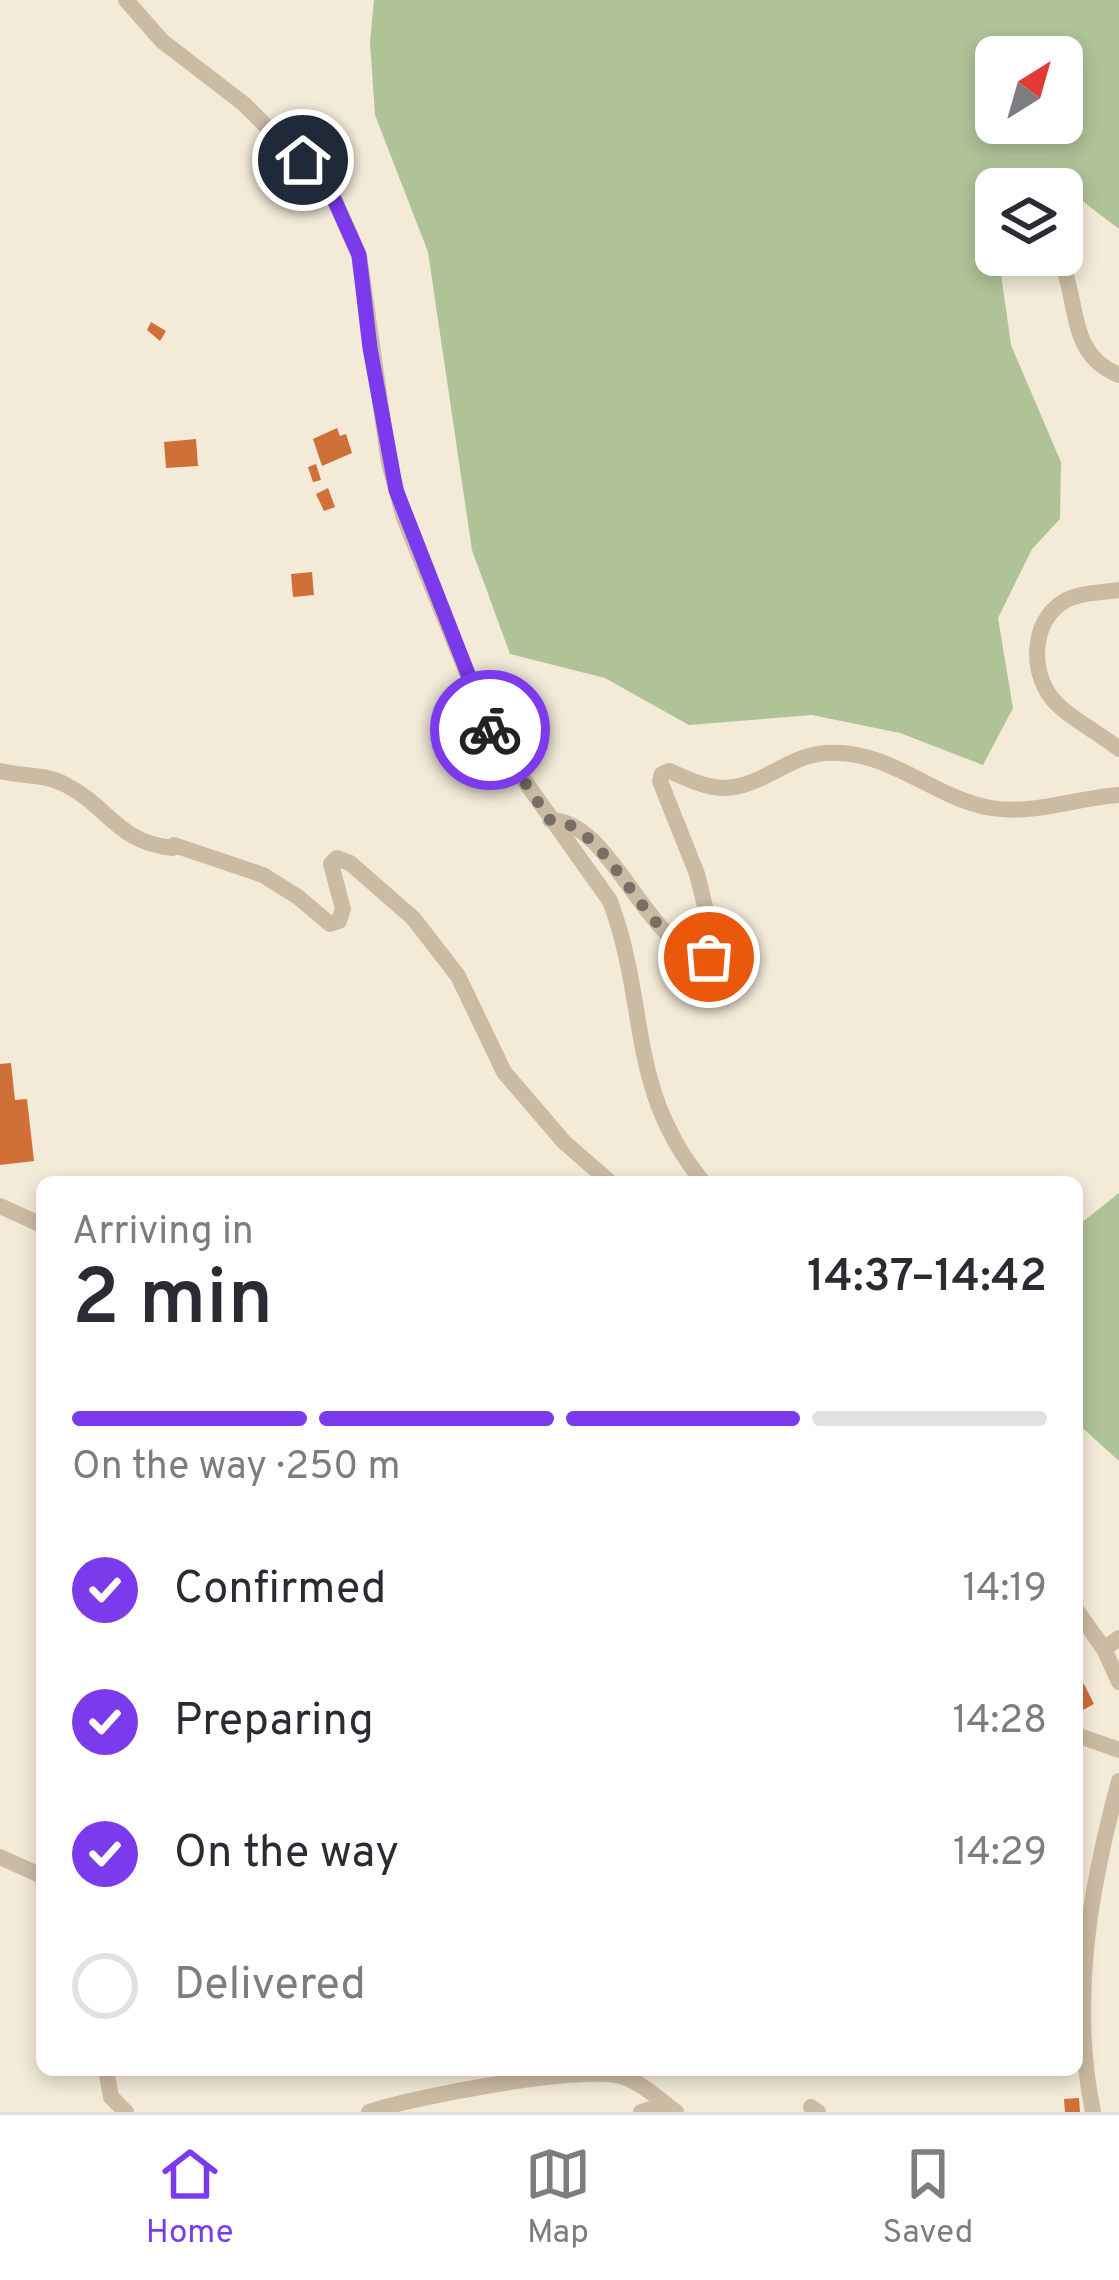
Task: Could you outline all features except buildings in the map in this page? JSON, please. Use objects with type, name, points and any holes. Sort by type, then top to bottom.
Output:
[{"type":"street","points":[[126,0],[162,40],[244,104],[330,190],[359,255],[389,463],[404,518],[492,735],[610,901],[622,933],[650,1089],[677,1146],[699,1176]]},
{"type":"street","points":[[1065,276],[1083,346],[1100,367],[1119,375]]},
{"type":"street","points":[[1119,590],[1080,596],[1052,611],[1043,624],[1037,664],[1053,701],[1119,749]]},
{"type":"street","points":[[550,820],[563,820],[590,839],[662,926],[697,956],[706,958],[714,943],[692,860],[660,781],[669,771],[721,788],[760,779],[802,756],[854,753],[877,757],[921,781],[992,808],[1046,808],[1082,797],[1119,795]]},
{"type":"street","points":[[0,771],[52,778],[73,788],[136,841],[172,848],[174,844],[263,875],[330,924],[339,920],[343,909],[331,864],[337,858],[350,863],[413,918],[458,976],[504,1072],[564,1142],[603,1176]]},
{"type":"street","points":[[0,1205],[36,1222]]},
{"type":"street","points":[[1083,1616],[1112,1643],[1119,1682]]},
{"type":"street","points":[[1083,1737],[1119,1750]]},
{"type":"street","points":[[1093,2112],[1086,2076],[1084,1946],[1119,1781]]},
{"type":"street","points":[[0,1857],[36,1873]]},
{"type":"street","points":[[107,2076],[111,2097],[126,2112]]},
{"type":"street","points":[[369,2112],[441,2094],[586,2076]]},
{"type":"street","points":[[610,2076],[633,2082],[671,2108]]},
{"type":"street","points":[[641,2112],[671,2108]]},
{"type":"green space","points":[[374,0],[1119,0],[1119,229],[1083,201],[1083,168],[975,168],[975,276],[1001,276],[1011,345],[1061,462],[1060,519],[1032,549],[998,618],[1013,708],[983,765],[900,733],[812,715],[689,725],[605,678],[510,654],[472,550],[428,252],[375,115],[370,42]]},
{"type":"green space","points":[[1119,1193],[1119,1461],[1083,1428],[1083,1222]]},
{"type":"way so far","points":[[490,730],[550,820],[572,824],[590,839],[676,940],[697,956],[709,957]]},
{"type":"route","points":[[303,160],[330,190],[359,255],[396,490],[490,730]]}]
